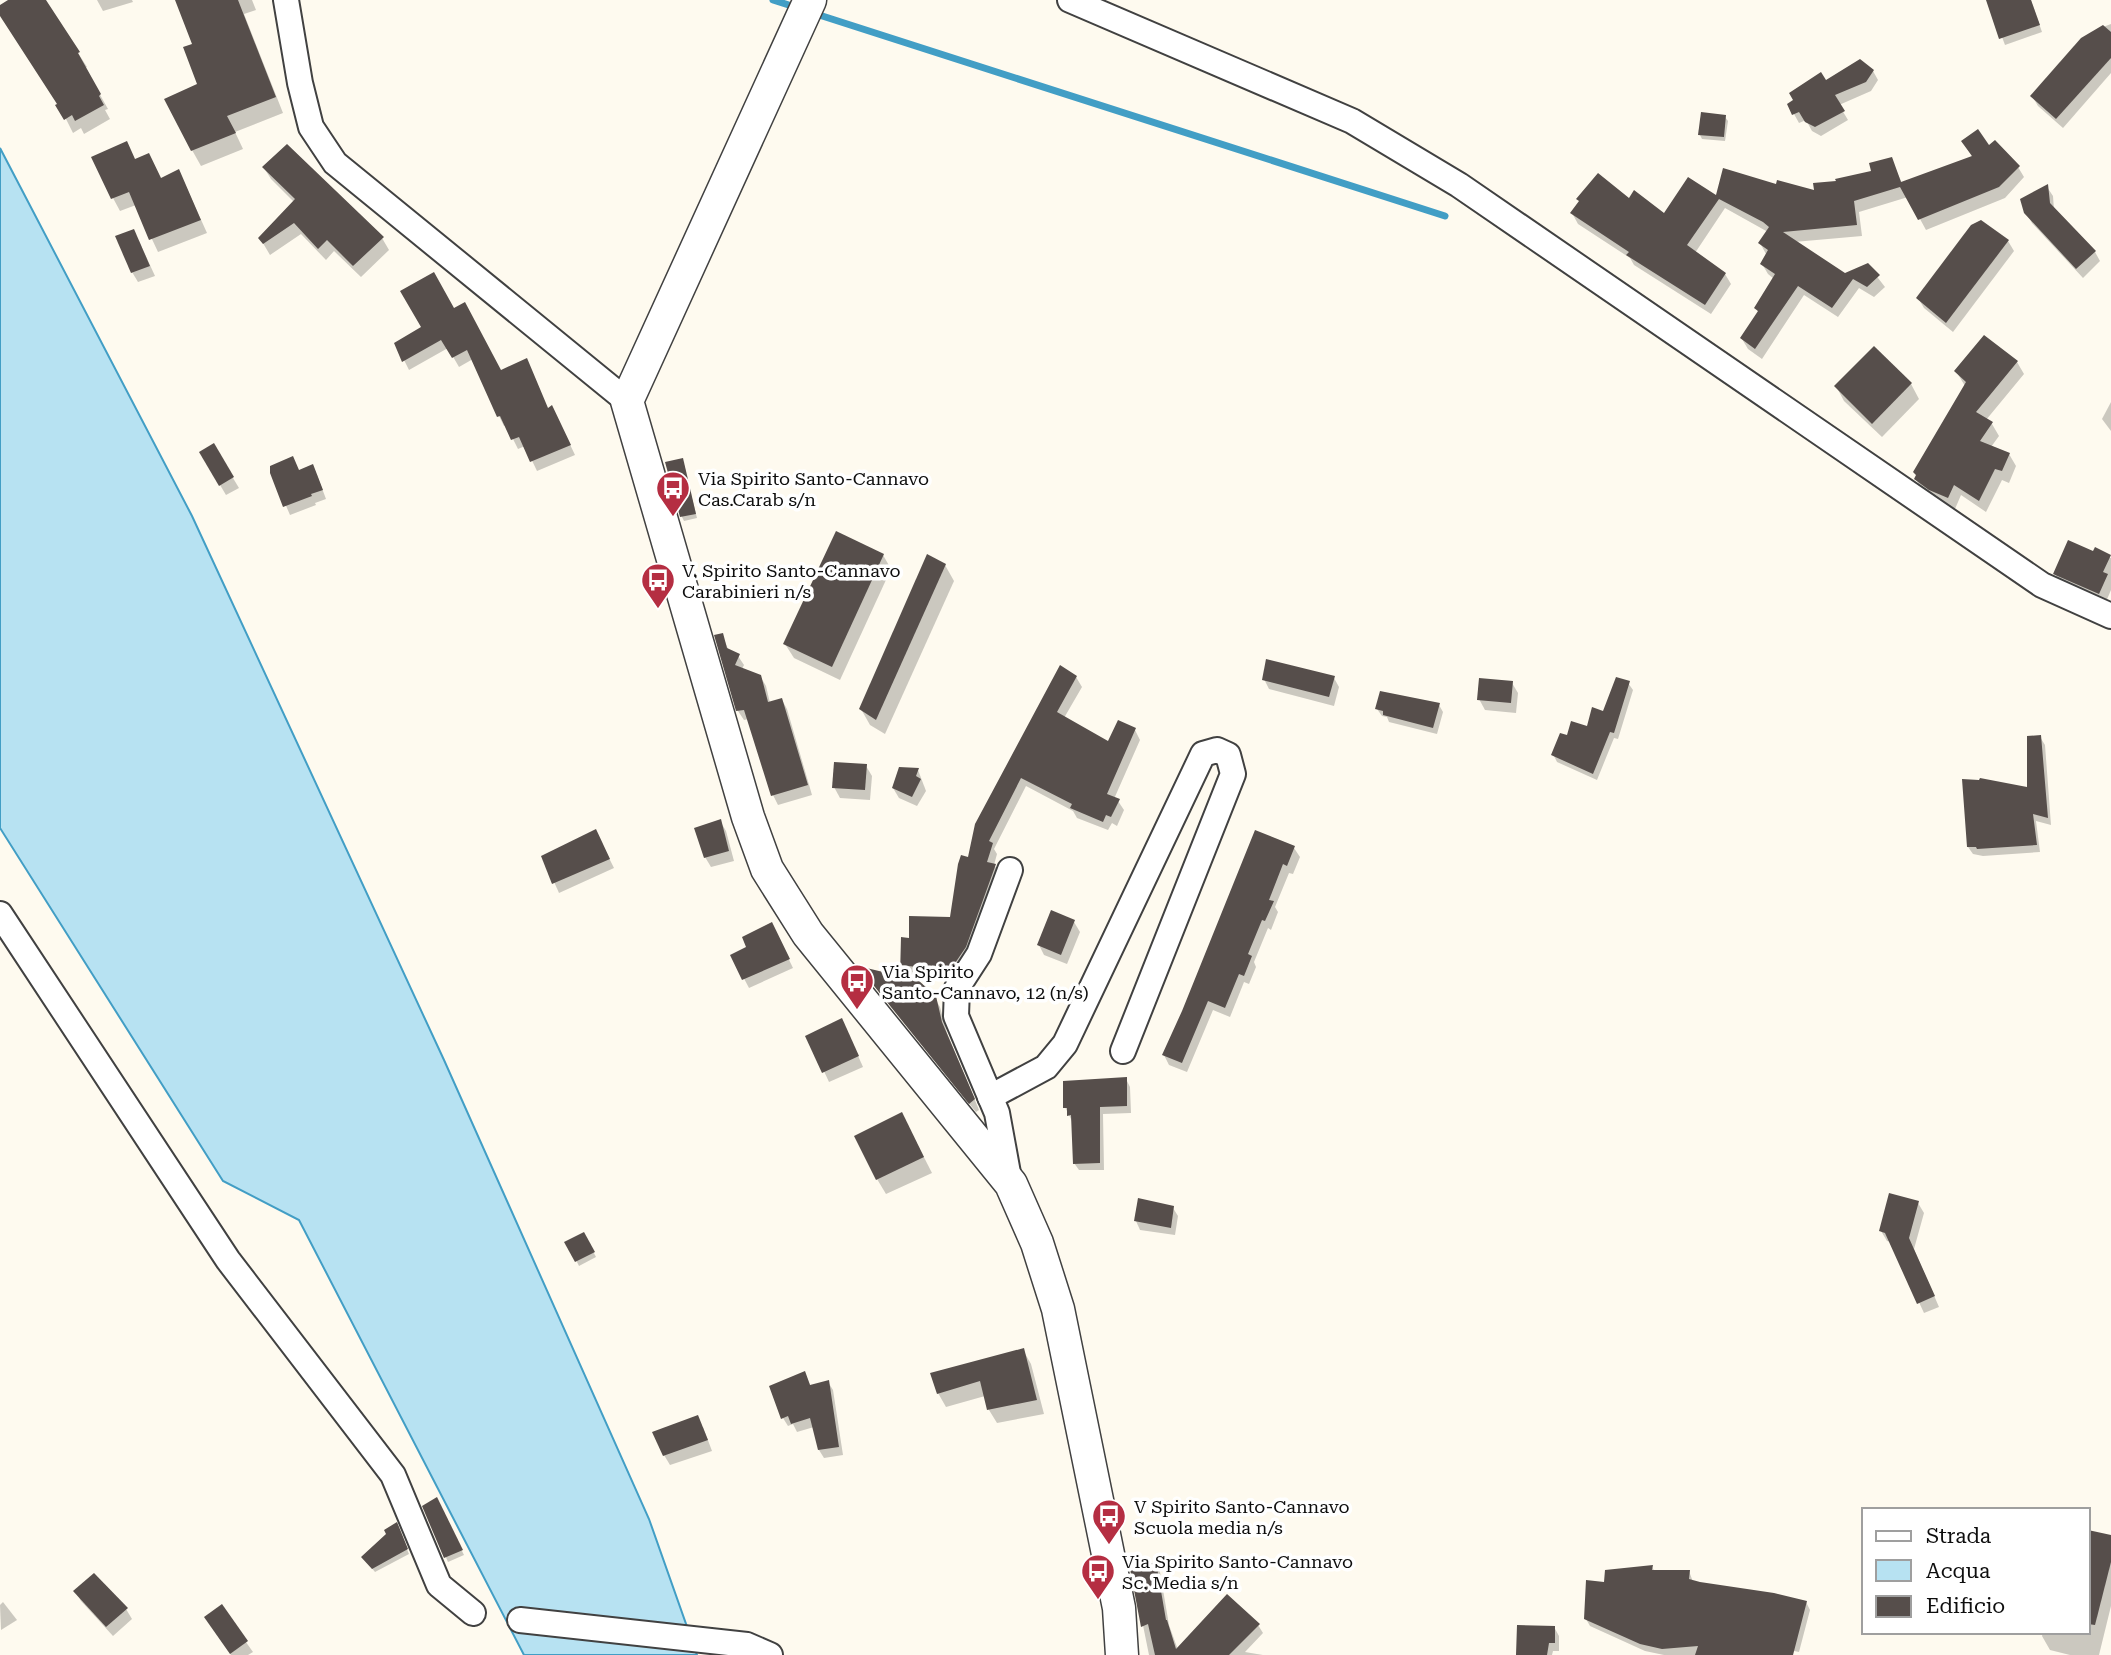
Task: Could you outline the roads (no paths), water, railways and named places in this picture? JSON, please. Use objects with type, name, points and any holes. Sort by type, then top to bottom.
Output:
[{"type":"street","points":[[286,0],[300,83],[311,127],[335,163],[627,401],[748,817],[767,869],[808,934],[845,982],[1011,1184]]},
{"type":"street","points":[[627,401],[810,0]]},
{"type":"street","points":[[1070,0],[1352,121],[1460,186],[2042,585],[2111,616]]},
{"type":"street","points":[[990,1097],[1046,1067],[1065,1044],[1203,754],[1217,750],[1228,755],[1233,774],[1123,1051]]},
{"type":"street","points":[[1010,870],[979,954],[957,988],[956,1016],[997,1113],[1011,1184],[1037,1243],[1058,1309],[1119,1608],[1122,1655]]},
{"type":"street","points":[[0,914],[228,1261],[393,1475],[439,1585],[473,1613]]},
{"type":"street","points":[[520,1620],[747,1645],[770,1655]]},
{"type":"water","points":[[0,148],[192,516],[444,1060],[649,1519],[697,1655],[524,1655],[299,1220],[223,1181],[0,828]]},
{"type":"waterway","points":[[773,0],[798,8]]},
{"type":"waterway","points":[[813,13],[1445,216]]},
{"type":"place","name":"Via Spirito Santo-Cannavo Cas.Carab s/n","points":[[673,518]]},
{"type":"place","name":"V. Spirito Santo-Cannavo Carabinieri n/s","points":[[658,610]]},
{"type":"place","name":"Via Spirito Santo-Cannavo, 12 (n/s)","points":[[857,1011]]},
{"type":"place","name":"V Spirito Santo-Cannavo Scuola media n/s","points":[[1109,1546]]},
{"type":"place","name":"Via Spirito Santo-Cannavo Sc. Media s/n","points":[[1098,1601]]}]
